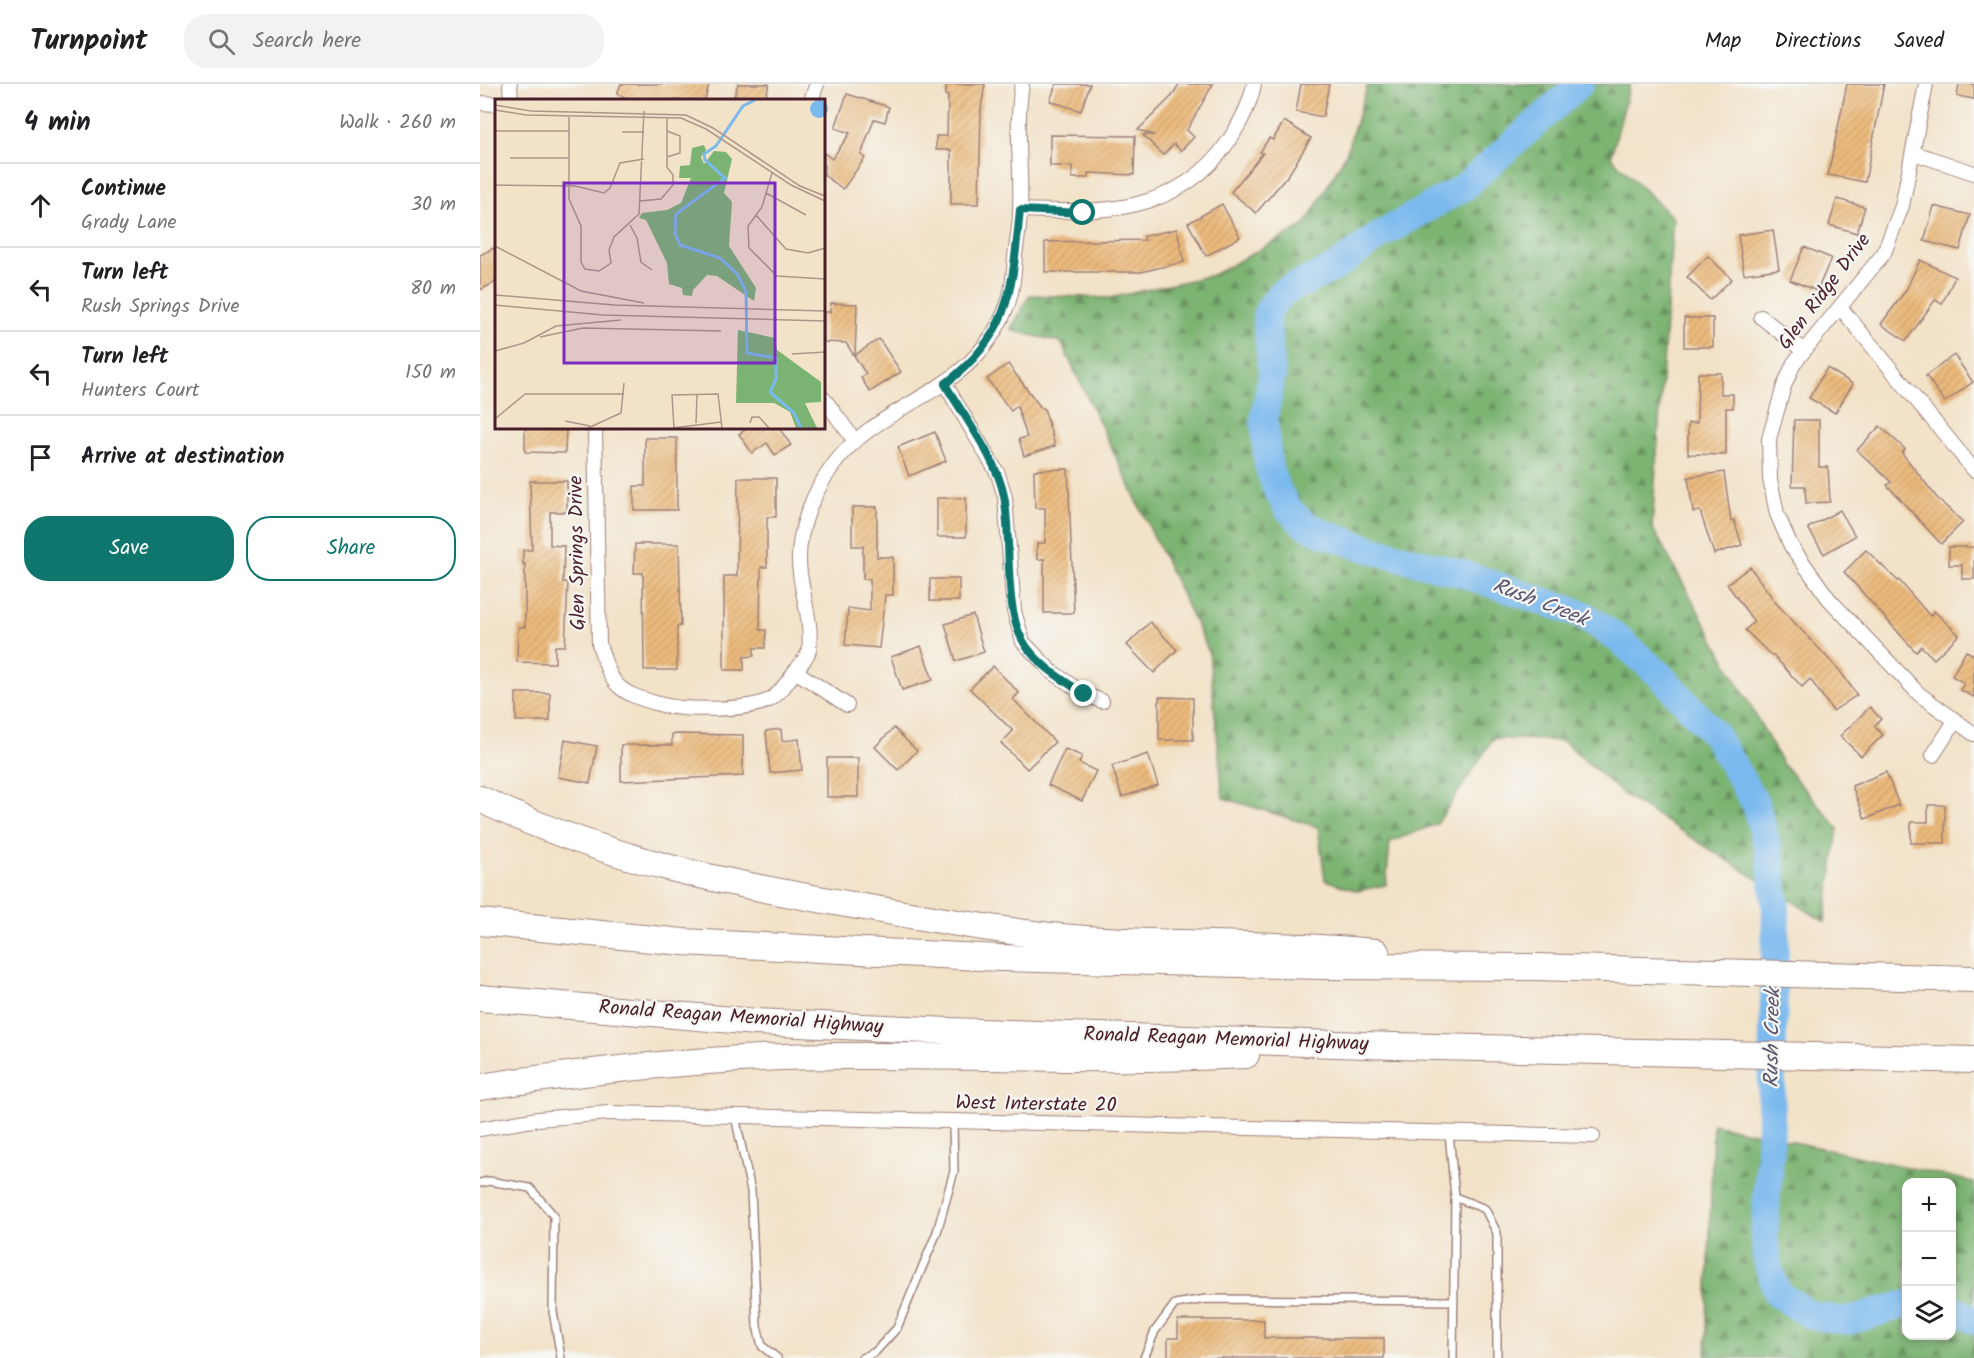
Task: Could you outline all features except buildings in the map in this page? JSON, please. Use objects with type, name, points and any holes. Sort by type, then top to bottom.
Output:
[{"type":"highway","points":[[480,799],[599,849],[672,870],[776,892],[923,917],[1074,938],[1310,945],[1535,967]]},
{"type":"highway","points":[[480,922],[683,942],[978,957],[1323,966],[1535,967],[1920,978],[1974,977]]},
{"type":"highway","name":"Ronald Reagan Memorial Highway","points":[[480,998],[767,1023],[1395,1046],[1974,1060]]},
{"type":"highway","points":[[480,1087],[568,1074],[701,1061],[839,1056],[1175,1059],[1395,1046]]},
{"type":"street","points":[[510,84],[511,99]]},
{"type":"street","points":[[811,99],[817,84]]},
{"type":"street","points":[[847,705],[795,671],[809,652],[810,624],[799,561],[804,521],[816,491],[833,465],[855,441],[945,384],[967,367],[990,340],[1007,305],[1020,210],[1018,113],[1022,84]]},
{"type":"street","points":[[1020,210],[1083,213],[1144,204],[1164,197],[1186,184],[1218,156],[1237,129],[1251,100],[1254,84]]},
{"type":"street","name":"Glen Ridge Drive","points":[[1926,84],[1902,206],[1884,254],[1794,363],[1784,386],[1769,439],[1770,479],[1777,514],[1791,546],[1829,598],[1919,694],[1974,734]]},
{"type":"street","points":[[480,103],[495,104]]},
{"type":"street","points":[[1914,153],[1974,173]]},
{"type":"street","points":[[1840,308],[1969,454],[1974,470]]},
{"type":"street","points":[[1761,317],[1804,351]]},
{"type":"street","points":[[945,384],[998,474],[1005,497],[1014,611],[1023,642],[1051,671],[1084,694],[1102,701]]},
{"type":"street","points":[[825,400],[855,441]]},
{"type":"street","name":"Glen Springs Drive","points":[[595,429],[599,644],[609,676],[618,688],[630,696],[666,706],[695,710],[726,708],[770,700],[795,671]]},
{"type":"street","points":[[1934,755],[1955,721]]},
{"type":"street","name":"West Interstate 20","points":[[480,1129],[538,1119],[609,1113],[953,1123],[1593,1136]]},
{"type":"lane","points":[[735,1116],[751,1191],[757,1326],[762,1346],[777,1358]]},
{"type":"lane","points":[[862,1358],[875,1352],[897,1328],[937,1232],[954,1171],[953,1123]]},
{"type":"lane","points":[[1449,1133],[1455,1197],[1453,1358]]},
{"type":"lane","points":[[480,1183],[489,1181],[530,1188],[554,1216],[553,1311],[561,1358]]},
{"type":"lane","points":[[1455,1197],[1485,1209],[1497,1233],[1497,1358]]},
{"type":"lane","points":[[1144,1358],[1155,1331],[1176,1304],[1206,1299],[1454,1301]]},
{"type":"green space","points":[[1368,84],[1630,84],[1611,157],[1673,218],[1652,527],[1782,763],[1838,828],[1825,922],[1624,795],[1563,741],[1494,738],[1437,824],[1390,842],[1386,885],[1357,891],[1325,880],[1318,827],[1223,798],[1209,652],[1061,342],[1010,330],[1030,295],[1110,298],[1213,275],[1305,225],[1346,154]]},
{"type":"green space","points":[[1713,1124],[1956,1178],[1974,1182],[1974,1358],[1706,1358]]},
{"type":"waterway","name":"Rush Creek","points":[[1580,84],[1464,187],[1382,234],[1334,268],[1283,292],[1273,303],[1266,315],[1272,374],[1264,419],[1268,465],[1276,488],[1288,509],[1304,524],[1366,548],[1463,574],[1584,615],[1622,642],[1661,676],[1715,735],[1755,803],[1770,855],[1776,909],[1770,1156],[1764,1235],[1768,1265],[1777,1293],[1810,1315],[1848,1321],[1902,1305]]},
{"type":"waterway","name":"Rush Creek","points":[[1956,1310],[1974,1320]]},
{"type":"route","points":[[1083,213],[1020,210],[1013,282],[1007,305],[990,340],[967,367],[945,384],[998,474],[1005,497],[1014,611],[1023,642],[1051,671],[1084,694]]}]
